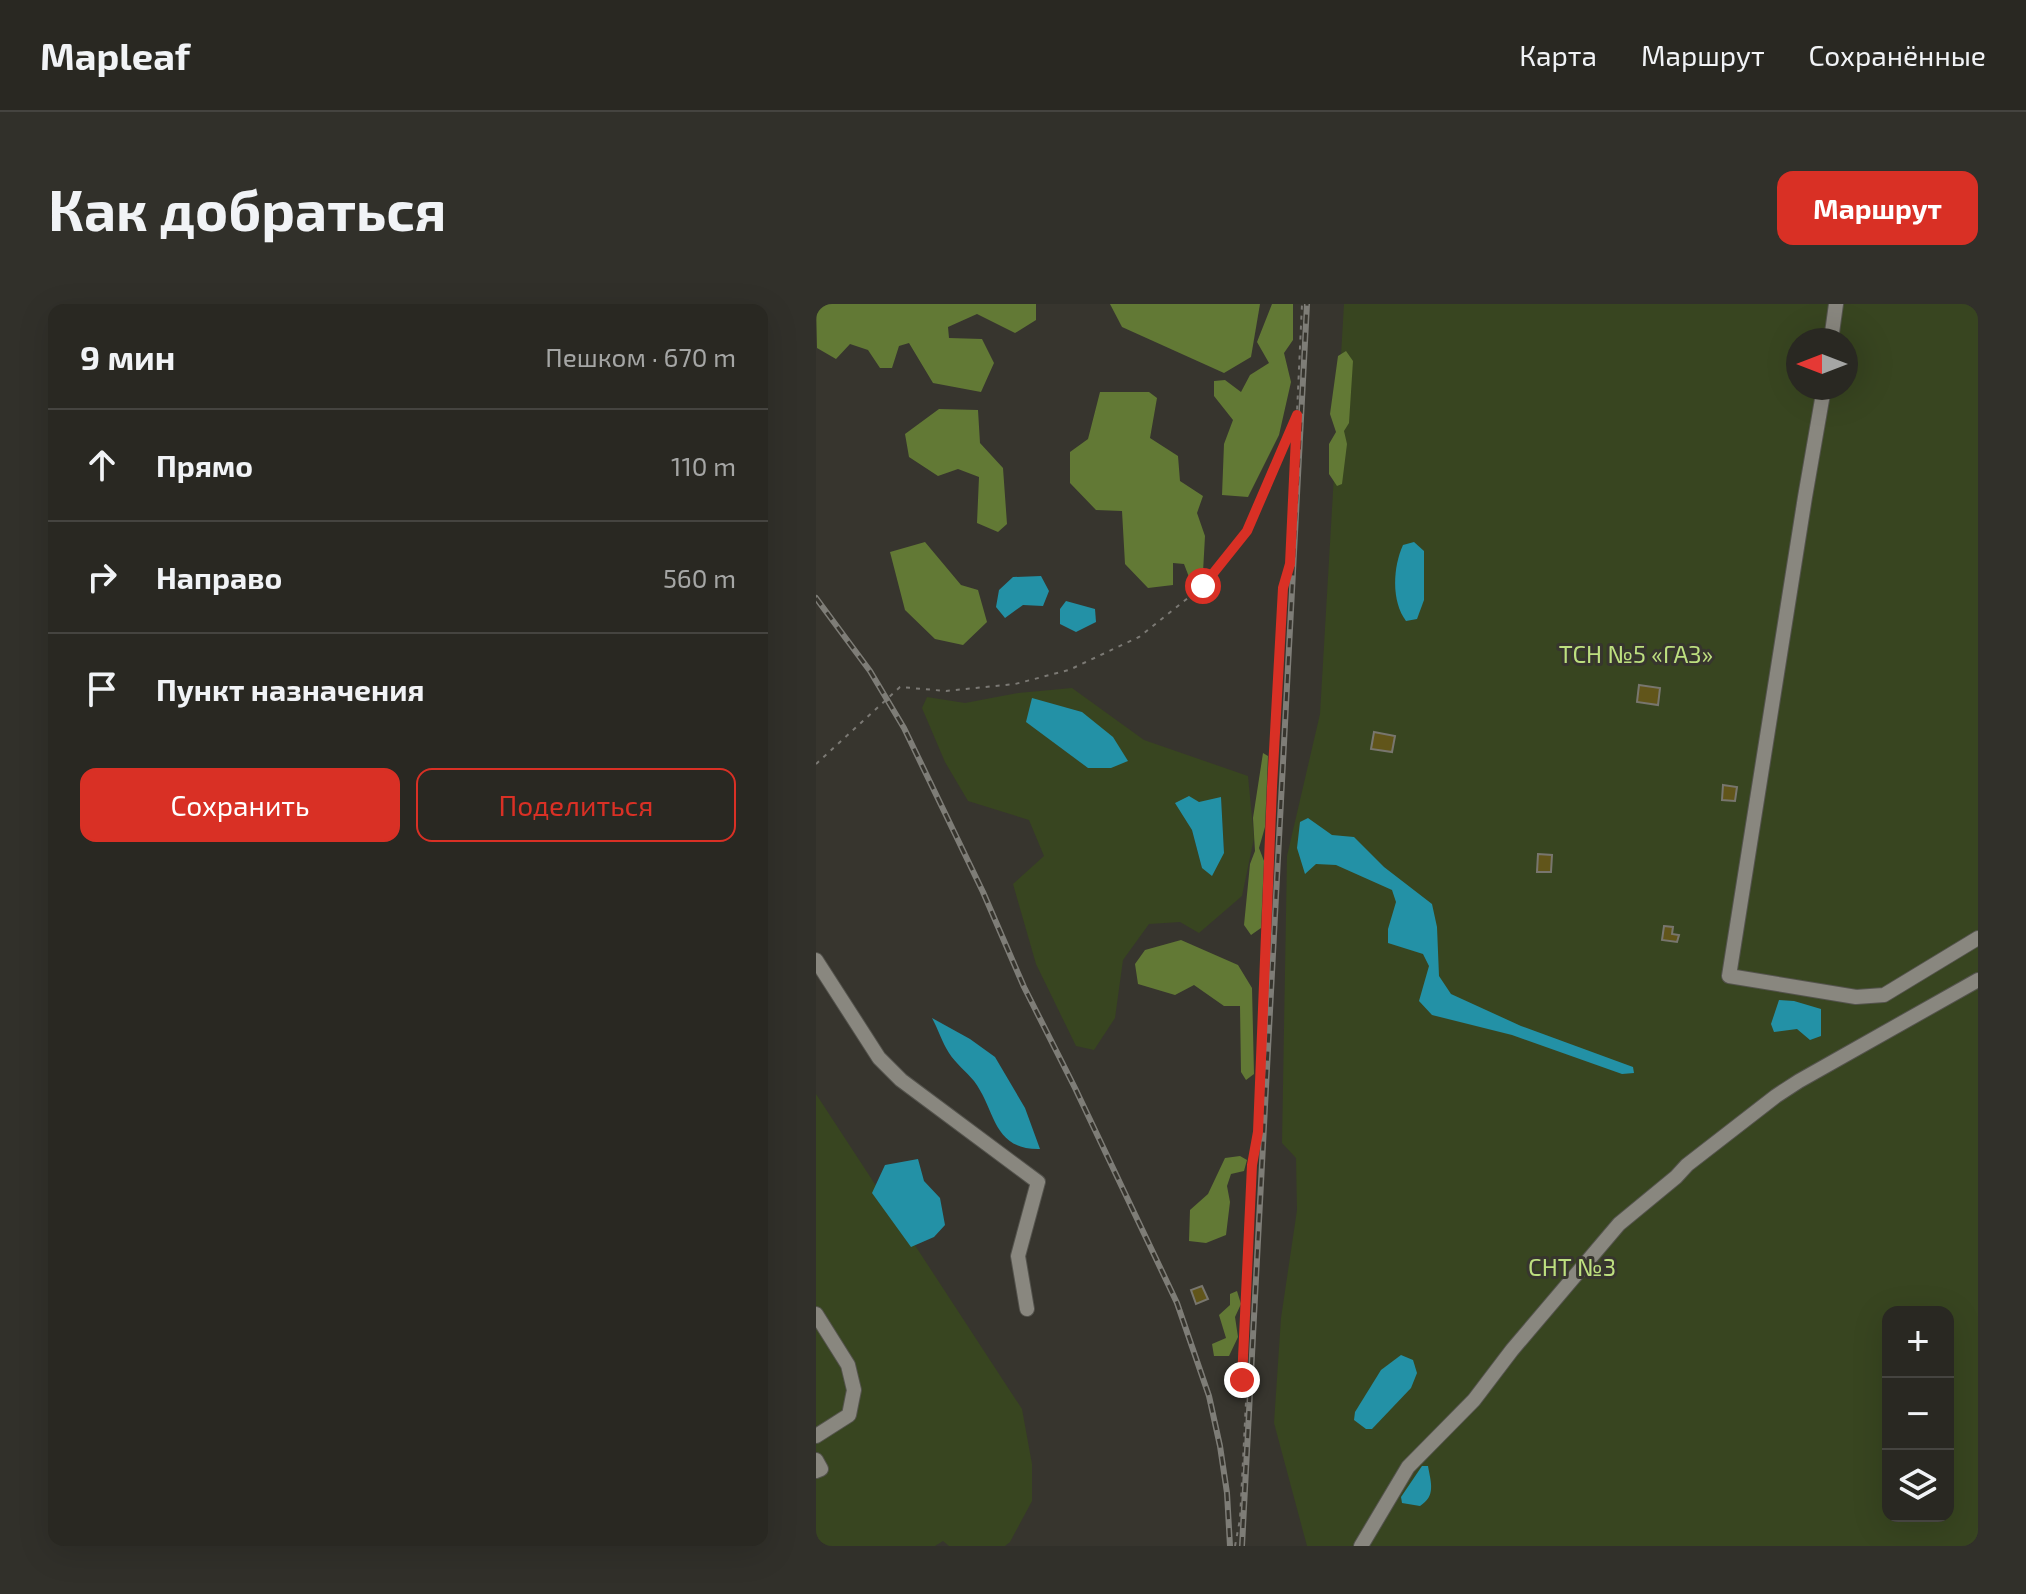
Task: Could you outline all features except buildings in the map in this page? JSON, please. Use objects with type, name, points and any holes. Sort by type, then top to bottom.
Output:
[{"type":"lane","points":[[1833,328],[1836,304]]},
{"type":"lane","points":[[1822,400],[1729,976],[1856,997],[1884,995],[1978,938]]},
{"type":"lane","points":[[816,960],[879,1058],[901,1080],[1038,1182],[1018,1256],[1027,1309]]},
{"type":"lane","points":[[1361,1546],[1408,1467],[1474,1400],[1512,1350],[1619,1224],[1687,1165],[1776,1096],[1978,980]]},
{"type":"lane","points":[[816,1314],[848,1365],[854,1390],[849,1415],[816,1436]]},
{"type":"lane","points":[[816,1460],[821,1469],[816,1471]]},
{"type":"path","points":[[1235,1546],[1240,1519],[1246,1402],[1242,1380],[1243,1349],[1252,1165],[1258,1132],[1272,787],[1283,588],[1290,564],[1302,304]]},
{"type":"path","points":[[816,764],[900,687],[946,691],[1015,684],[1069,670],[1139,637],[1203,586],[1247,531],[1297,415]]},
{"type":"green space","points":[[816,304],[1036,304],[1036,320],[1015,333],[977,314],[948,327],[949,338],[982,339],[994,363],[981,392],[933,383],[909,343],[899,346],[892,368],[880,368],[868,350],[850,344],[836,359],[817,348]]},
{"type":"green space","points":[[1110,304],[1260,304],[1251,357],[1224,373],[1122,327]]},
{"type":"green space","points":[[1272,304],[1293,304],[1293,340],[1284,353],[1291,382],[1279,435],[1248,497],[1222,495],[1224,444],[1233,420],[1214,396],[1214,381],[1225,380],[1241,392],[1250,375],[1269,363],[1257,342]]},
{"type":"green space","points":[[1344,304],[1978,304],[1978,1546],[1307,1546],[1274,1423],[1281,1318],[1297,1210],[1296,1158],[1282,1143],[1287,856],[1320,714]]},
{"type":"green space","points":[[1346,351],[1353,361],[1349,423],[1344,431],[1347,444],[1342,484],[1337,486],[1329,474],[1329,444],[1336,432],[1330,414],[1338,356]]},
{"type":"green space","points":[[1100,392],[1149,392],[1157,398],[1150,438],[1178,456],[1180,481],[1203,496],[1197,513],[1205,536],[1203,572],[1189,577],[1184,564],[1173,563],[1173,585],[1148,588],[1125,564],[1122,511],[1096,510],[1070,483],[1070,452],[1088,439]]},
{"type":"green space","points":[[939,409],[978,410],[980,443],[1003,468],[1007,524],[998,532],[977,523],[979,477],[958,469],[938,476],[909,457],[905,434]]},
{"type":"green space","points":[[925,542],[961,585],[978,590],[987,622],[963,645],[935,639],[905,610],[890,552]]},
{"type":"green space","points":[[1072,688],[1144,740],[1248,776],[1254,838],[1242,896],[1199,933],[1180,922],[1149,924],[1123,960],[1115,1018],[1094,1050],[1076,1046],[1036,964],[1013,884],[1044,856],[1029,820],[968,801],[945,762],[922,708],[927,697],[965,703],[1018,693]],"holes":[[[1032,699],[1082,712],[1088,768],[1059,745]],[[1221,797],[1224,853],[1202,868],[1192,830]]]},
{"type":"green space","points":[[1263,753],[1268,756],[1265,827],[1259,848],[1264,861],[1261,928],[1251,935],[1244,925],[1250,864],[1255,851],[1253,818]]},
{"type":"green space","points":[[1181,940],[1238,965],[1252,988],[1254,1074],[1246,1080],[1241,1072],[1240,1006],[1224,1006],[1194,985],[1175,995],[1138,984],[1135,964],[1145,950]]},
{"type":"green space","points":[[816,1094],[1022,1409],[1032,1464],[1032,1501],[1005,1546],[949,1546],[943,1541],[935,1546],[816,1546]]},
{"type":"green space","points":[[1240,1156],[1247,1160],[1244,1171],[1231,1174],[1227,1186],[1230,1202],[1226,1235],[1206,1243],[1189,1241],[1190,1210],[1208,1194],[1225,1158]]},
{"type":"green space","points":[[1237,1291],[1241,1304],[1235,1317],[1238,1337],[1229,1356],[1214,1356],[1212,1344],[1226,1338],[1219,1315],[1230,1305],[1230,1294]]},
{"type":"water","points":[[1414,542],[1424,551],[1424,600],[1417,619],[1406,621],[1396,594],[1397,563],[1403,545]]},
{"type":"water","points":[[1041,576],[1049,591],[1043,606],[1023,605],[1005,618],[996,607],[999,590],[1013,577]]},
{"type":"water","points":[[1066,601],[1095,609],[1096,622],[1076,632],[1060,624],[1060,609]]},
{"type":"water","points":[[1032,698],[1082,712],[1113,737],[1128,761],[1111,768],[1088,768],[1026,722]]},
{"type":"water","points":[[1189,796],[1199,802],[1221,797],[1224,853],[1212,876],[1202,868],[1192,830],[1175,803]]},
{"type":"water","points":[[1308,818],[1332,835],[1354,837],[1384,867],[1432,904],[1437,927],[1439,976],[1451,994],[1521,1026],[1633,1067],[1634,1073],[1622,1074],[1512,1035],[1432,1015],[1419,1001],[1429,966],[1423,954],[1388,943],[1388,929],[1396,902],[1392,890],[1336,865],[1316,864],[1305,874],[1297,848],[1300,822]]},
{"type":"water","points":[[1779,1000],[1821,1009],[1821,1036],[1810,1040],[1797,1029],[1774,1032],[1771,1024]]},
{"type":"water","points":[[932,1018],[995,1057],[1025,1108],[1040,1149],[1024,1148],[1004,1136],[974,1081],[949,1053]]},
{"type":"water","points":[[918,1159],[924,1181],[940,1198],[945,1225],[934,1237],[911,1247],[872,1193],[885,1165]]},
{"type":"water","points":[[1401,1355],[1413,1360],[1417,1373],[1411,1388],[1372,1429],[1366,1429],[1354,1420],[1355,1412],[1381,1370]]},
{"type":"water","points":[[1422,1466],[1428,1466],[1431,1489],[1428,1498],[1420,1506],[1402,1503],[1401,1497]]},
{"type":"railway","points":[[1242,1546],[1307,304]]},
{"type":"railway","points":[[816,598],[870,671],[904,728],[983,892],[1024,987],[1177,1303],[1209,1396],[1220,1446],[1230,1546]]},
{"type":"route","points":[[1203,586],[1247,531],[1297,415],[1290,564],[1283,588],[1258,1132],[1252,1165],[1242,1380]]},
{"type":"park label","name":"ТСН №5 «ГАЗ»","points":[[1636,653]]},
{"type":"park label","name":"СНТ №3","points":[[1572,1266]]}]
